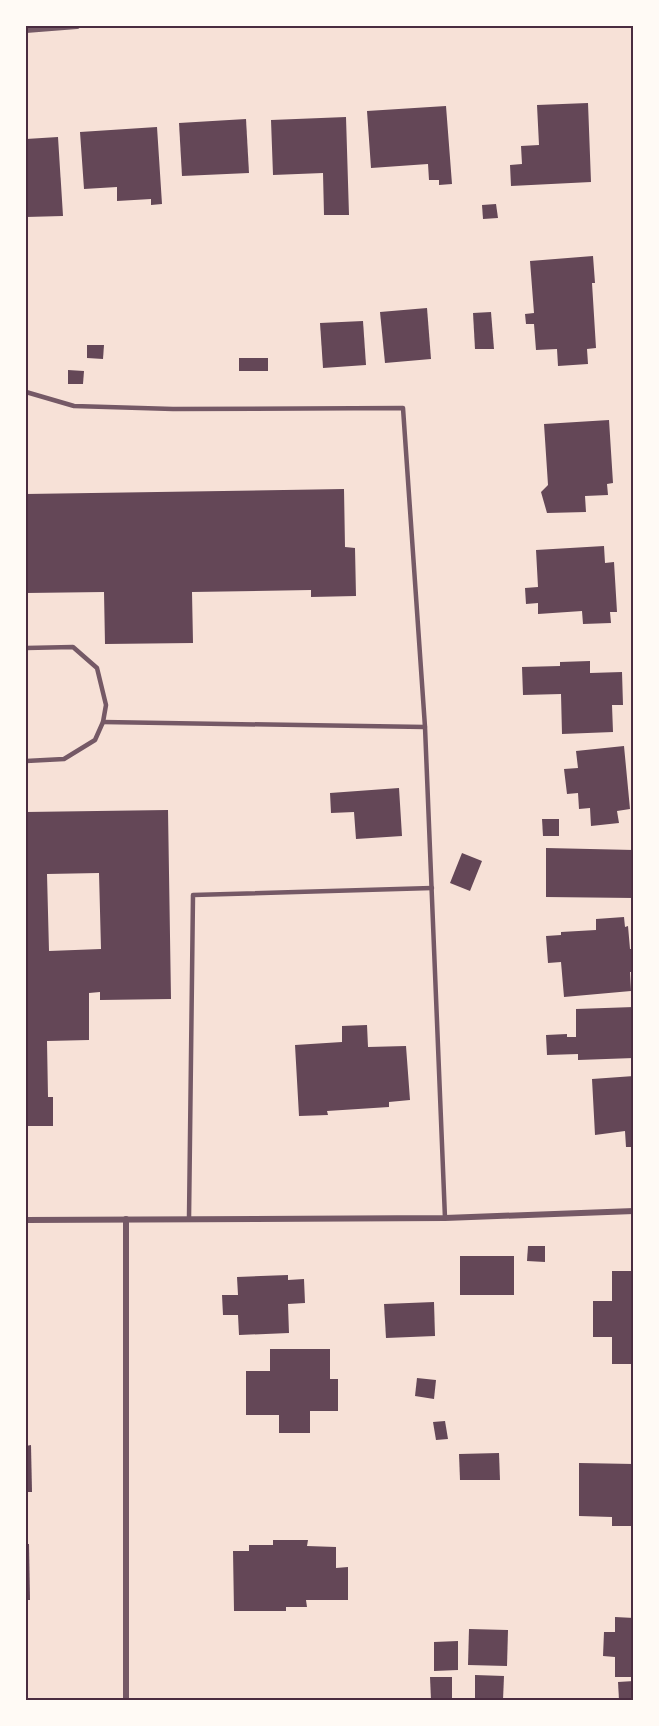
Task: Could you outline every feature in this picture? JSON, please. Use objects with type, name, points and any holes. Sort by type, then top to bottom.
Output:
[{"type":"street","points":[[26,30],[77,26]]},
{"type":"street","points":[[26,1221],[445,1218],[633,1211]]},
{"type":"street","points":[[126,1219],[126,1701]]},
{"type":"lane","points":[[26,392],[74,405],[173,409],[403,408],[426,727],[445,1218]]},
{"type":"lane","points":[[26,648],[73,647],[97,668],[106,705],[103,722],[95,740],[64,759],[26,761]]},
{"type":"lane","points":[[103,722],[426,727]]},
{"type":"lane","points":[[189,1219],[193,895],[432,888]]},
{"type":"building","points":[[588,103],[591,182],[511,186],[510,165],[522,164],[521,146],[539,145],[537,105]]},
{"type":"building","points":[[446,106],[452,184],[439,185],[439,180],[429,180],[428,164],[371,168],[367,111]]},
{"type":"building","points":[[346,117],[349,215],[324,215],[323,173],[273,175],[271,120]]},
{"type":"building","points":[[246,119],[249,173],[182,176],[179,123]]},
{"type":"building","points":[[157,127],[162,204],[151,205],[151,199],[117,201],[117,187],[84,189],[80,132]]},
{"type":"building","points":[[58,137],[63,216],[26,217],[26,139]]},
{"type":"building","points":[[496,204],[498,218],[483,219],[482,205]]},
{"type":"building","points":[[593,256],[595,283],[592,283],[596,348],[587,349],[588,364],[558,366],[557,349],[536,350],[534,324],[526,324],[525,314],[534,313],[530,261]]},
{"type":"building","points":[[427,308],[431,359],[385,363],[380,312]]},
{"type":"building","points":[[491,312],[494,349],[475,349],[473,313]]},
{"type":"building","points":[[363,321],[366,365],[323,368],[320,323]]},
{"type":"building","points":[[87,345],[104,345],[103,359],[87,358]]},
{"type":"building","points":[[239,358],[268,358],[268,371],[239,371]]},
{"type":"building","points":[[68,370],[84,371],[83,384],[68,384]]},
{"type":"building","points":[[609,420],[613,483],[607,484],[608,495],[585,496],[586,512],[547,513],[541,492],[548,485],[544,424]]},
{"type":"building","points":[[344,489],[345,547],[355,548],[356,596],[311,597],[311,590],[192,592],[193,643],[105,644],[104,592],[26,593],[26,494]]},
{"type":"building","points":[[604,546],[605,563],[614,562],[617,612],[610,612],[611,623],[583,624],[582,611],[538,614],[538,603],[526,604],[525,588],[538,587],[536,550]]},
{"type":"building","points":[[590,661],[590,673],[622,672],[623,705],[612,705],[613,732],[562,734],[561,694],[523,695],[522,667],[560,666],[560,662]]},
{"type":"building","points":[[624,746],[630,809],[617,811],[619,823],[591,826],[590,808],[579,809],[578,793],[567,794],[564,769],[578,768],[576,751]]},
{"type":"building","points":[[399,788],[402,836],[356,839],[354,812],[331,813],[330,793]]},
{"type":"building","points":[[168,810],[171,999],[100,1000],[100,992],[89,993],[89,1040],[47,1041],[48,1097],[53,1097],[53,1126],[26,1126],[26,812]],"holes":[[[99,873],[101,949],[49,951],[47,874]]]},
{"type":"building","points":[[542,819],[559,819],[559,836],[543,836]]},
{"type":"building","points":[[546,848],[634,850],[634,898],[546,897]]},
{"type":"building","points":[[462,853],[482,861],[470,891],[450,883]]},
{"type":"building","points":[[624,917],[625,927],[628,926],[630,949],[634,949],[634,972],[630,972],[631,991],[564,997],[561,962],[548,963],[546,936],[561,935],[561,932],[596,930],[596,919]]},
{"type":"building","points":[[634,1007],[634,1058],[578,1060],[578,1054],[547,1055],[546,1035],[567,1034],[567,1037],[576,1037],[576,1009]]},
{"type":"building","points":[[367,1025],[368,1047],[406,1046],[410,1100],[389,1102],[389,1107],[327,1111],[328,1115],[299,1116],[295,1045],[342,1042],[342,1026]]},
{"type":"building","points":[[634,1076],[634,1147],[626,1147],[625,1131],[595,1135],[592,1079]]},
{"type":"building","points":[[528,1246],[545,1246],[545,1262],[527,1261]]},
{"type":"building","points":[[460,1256],[514,1256],[514,1295],[460,1295]]},
{"type":"building","points":[[612,1271],[634,1271],[634,1364],[612,1364],[612,1337],[593,1337],[593,1301],[612,1301]]},
{"type":"building","points":[[288,1275],[288,1280],[304,1279],[305,1303],[288,1304],[289,1333],[239,1335],[238,1315],[223,1315],[222,1295],[238,1295],[237,1277]]},
{"type":"building","points":[[434,1302],[435,1336],[386,1338],[384,1304]]},
{"type":"building","points":[[270,1349],[330,1349],[330,1379],[338,1379],[338,1411],[310,1411],[310,1433],[279,1433],[279,1415],[246,1415],[246,1371],[270,1371]]},
{"type":"building","points":[[417,1378],[436,1380],[434,1399],[415,1396]]},
{"type":"building","points":[[445,1421],[448,1439],[436,1440],[433,1422]]},
{"type":"building","points":[[31,1445],[32,1492],[26,1492],[26,1446]]},
{"type":"building","points":[[499,1453],[500,1480],[460,1480],[459,1454]]},
{"type":"building","points":[[579,1463],[634,1464],[634,1526],[612,1526],[612,1517],[579,1516]]},
{"type":"building","points":[[273,1540],[308,1540],[307,1546],[336,1547],[336,1568],[348,1567],[348,1600],[306,1600],[307,1607],[286,1607],[286,1611],[234,1611],[233,1551],[249,1551],[249,1545],[273,1545]]},
{"type":"building","points":[[26,1544],[29,1544],[30,1600],[26,1600]]},
{"type":"building","points":[[615,1617],[634,1618],[634,1677],[615,1677],[615,1657],[603,1656],[604,1632],[615,1632]]},
{"type":"building","points":[[469,1629],[508,1630],[507,1666],[468,1665]]},
{"type":"building","points":[[458,1641],[458,1670],[434,1671],[434,1642]]},
{"type":"building","points":[[475,1675],[504,1676],[503,1700],[475,1700]]},
{"type":"building","points":[[430,1677],[452,1677],[452,1700],[431,1700]]},
{"type":"building","points":[[634,1681],[634,1700],[619,1700],[618,1682]]}]
